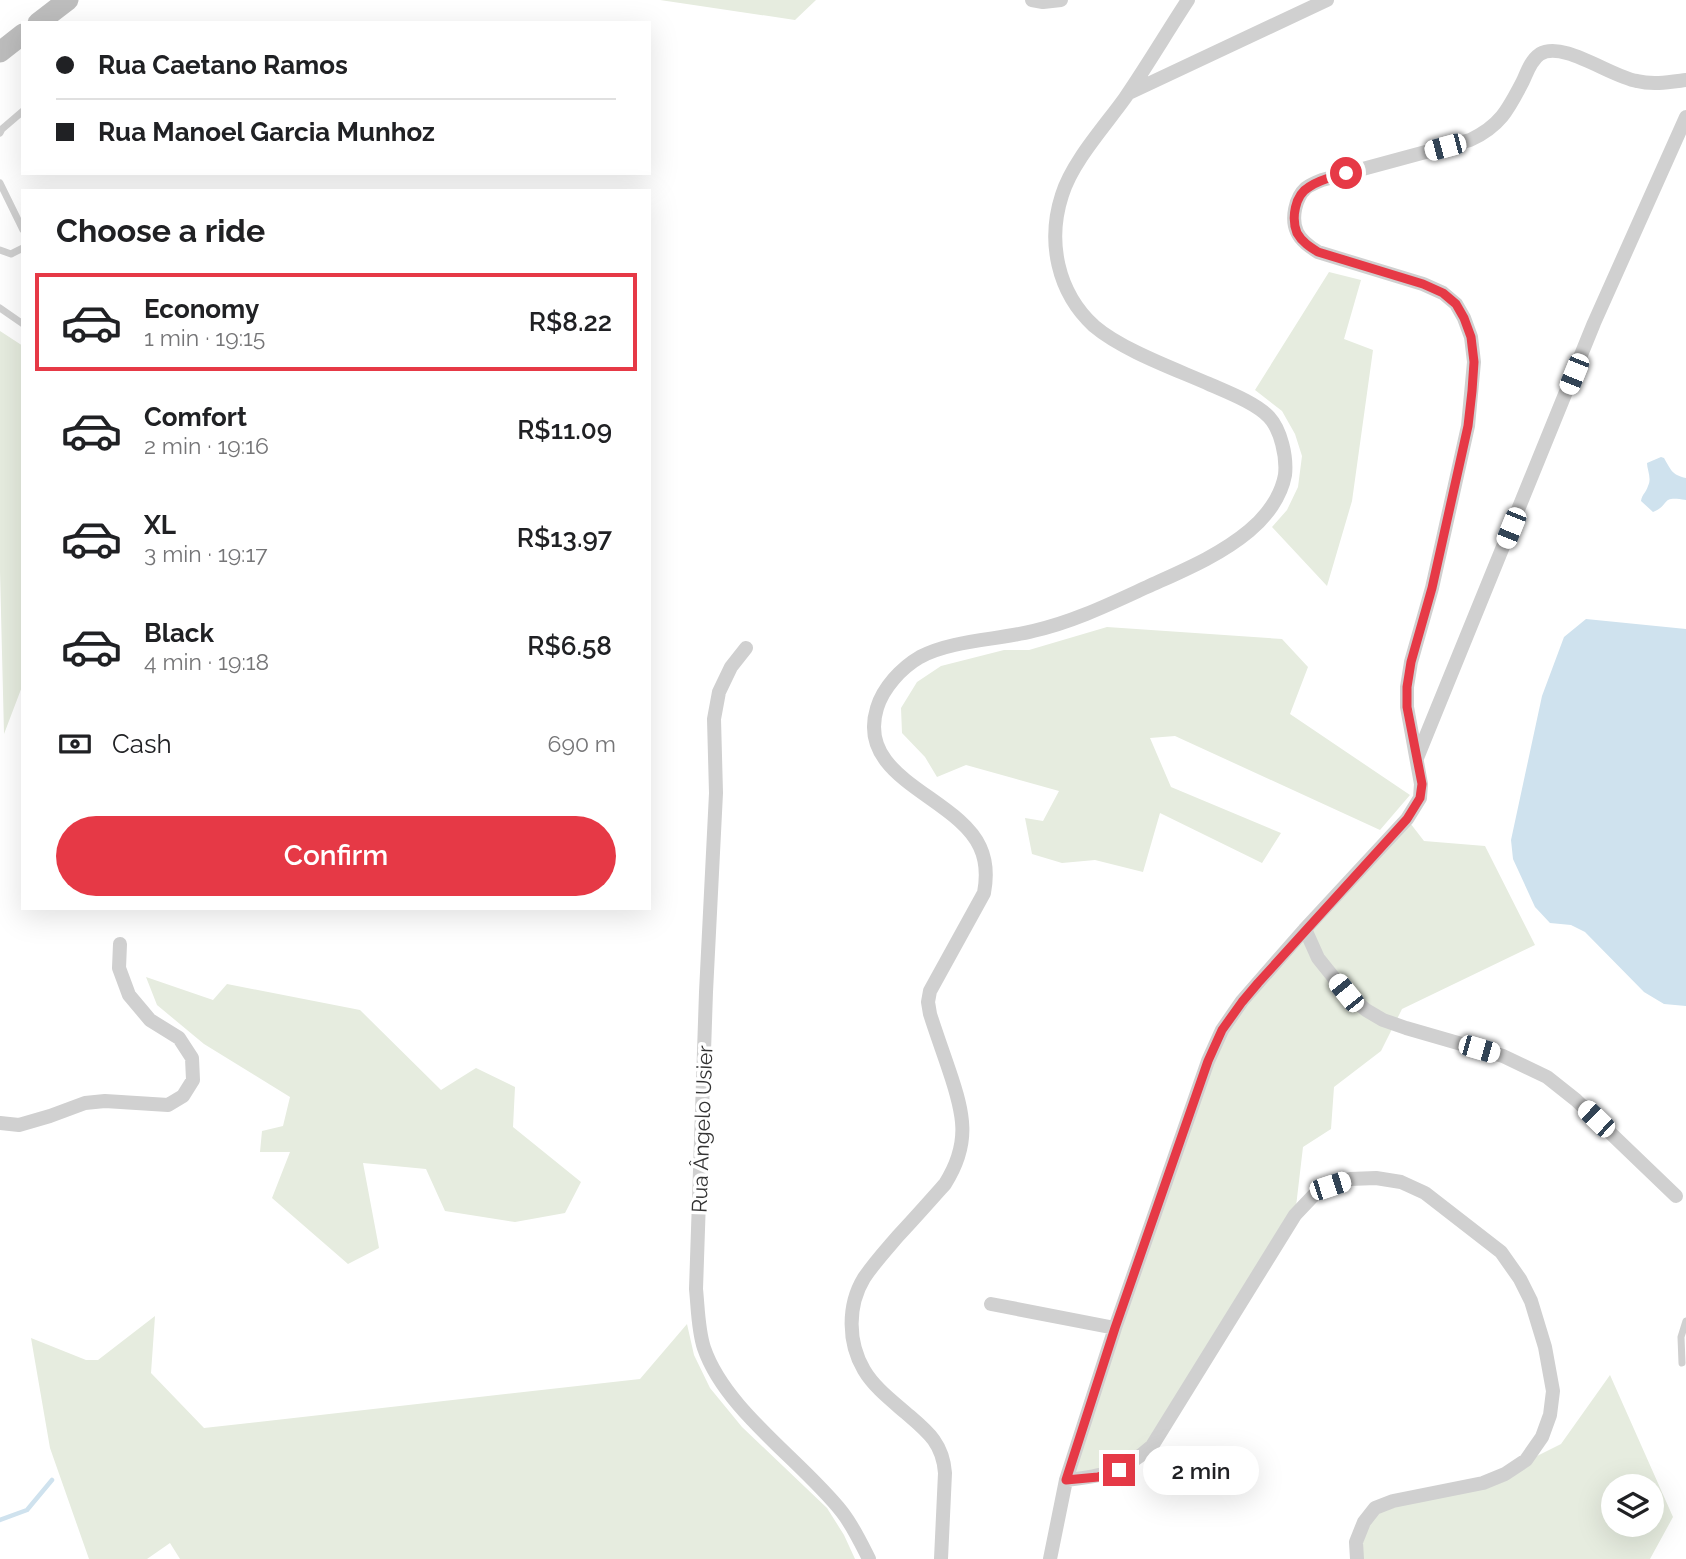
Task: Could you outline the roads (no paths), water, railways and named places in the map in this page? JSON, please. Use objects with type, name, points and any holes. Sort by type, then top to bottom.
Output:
[{"type":"street","points":[[41,21],[68,0]]},
{"type":"street","points":[[1032,0],[1061,0]]},
{"type":"street","points":[[941,1559],[945,1473],[939,1445],[877,1388],[865,1372],[852,1338],[852,1319],[854,1302],[863,1281],[876,1262],[945,1184],[959,1157],[963,1122],[960,1103],[928,1002],[930,991],[984,893],[986,863],[980,845],[971,832],[898,774],[886,761],[877,745],[874,732],[876,712],[883,693],[900,673],[920,658],[949,647],[1033,631],[1083,617],[1212,556],[1248,531],[1278,498],[1284,478],[1285,461],[1281,438],[1269,417],[1246,401],[1111,338],[1094,325],[1075,304],[1063,283],[1057,263],[1056,217],[1063,191],[1075,167],[1128,94],[1188,0]]},
{"type":"street","points":[[1128,94],[1327,0]]},
{"type":"street","points":[[0,52],[21,36]]},
{"type":"street","points":[[1050,1559],[1066,1480],[1115,1328],[1208,1061],[1222,1030],[1242,1002],[1305,929],[1407,819],[1420,798],[1422,784],[1407,707],[1407,687],[1468,426],[1474,362],[1471,337],[1456,304],[1443,293],[1423,284],[1318,252],[1304,243],[1297,232],[1294,216],[1297,201],[1306,188],[1322,180],[1470,140],[1485,133],[1501,120],[1533,61],[1542,53],[1553,50],[1566,52],[1623,78],[1640,82],[1686,80]]},
{"type":"street","points":[[1417,758],[1594,323],[1686,117]]},
{"type":"street","name":"Rua Ângelo Usier","points":[[746,648],[719,692],[714,719],[716,793],[696,1289],[699,1321],[703,1346],[725,1387],[844,1514],[869,1559]]},
{"type":"street","points":[[1305,929],[1318,958],[1346,993],[1366,1010],[1383,1020],[1406,1028],[1503,1056],[1546,1077],[1576,1100],[1676,1196]]},
{"type":"street","points":[[0,1123],[19,1125],[85,1103],[105,1101],[168,1105],[183,1096],[193,1080],[191,1058],[179,1038],[150,1020],[128,995],[119,968],[120,944]]},
{"type":"street","points":[[1066,1480],[1098,1477],[1119,1470],[1152,1446],[1295,1215],[1312,1196],[1350,1179],[1376,1178],[1401,1182],[1425,1193],[1501,1252],[1520,1279],[1531,1301],[1545,1347],[1553,1391],[1550,1415],[1542,1437],[1526,1460],[1505,1474],[1483,1483],[1393,1501],[1375,1508],[1364,1522],[1356,1542],[1357,1559]]},
{"type":"street","points":[[991,1304],[1115,1328]]},
{"type":"lane","points":[[0,133],[21,113]]},
{"type":"lane","points":[[0,183],[21,226]]},
{"type":"lane","points":[[0,250],[11,254],[21,249]]},
{"type":"lane","points":[[0,308],[21,323]]},
{"type":"lane","points":[[1682,1363],[1681,1337],[1686,1321]]},
{"type":"water","points":[[1661,457],[1675,474],[1686,478],[1686,500],[1668,500],[1653,512],[1641,501],[1649,483],[1647,463]]},
{"type":"water","points":[[1586,619],[1686,629],[1686,1006],[1664,1004],[1644,992],[1585,932],[1571,925],[1550,923],[1535,907],[1513,859],[1511,840],[1542,696],[1564,637]]},
{"type":"waterway","points":[[0,1520],[27,1510],[52,1480]]}]
